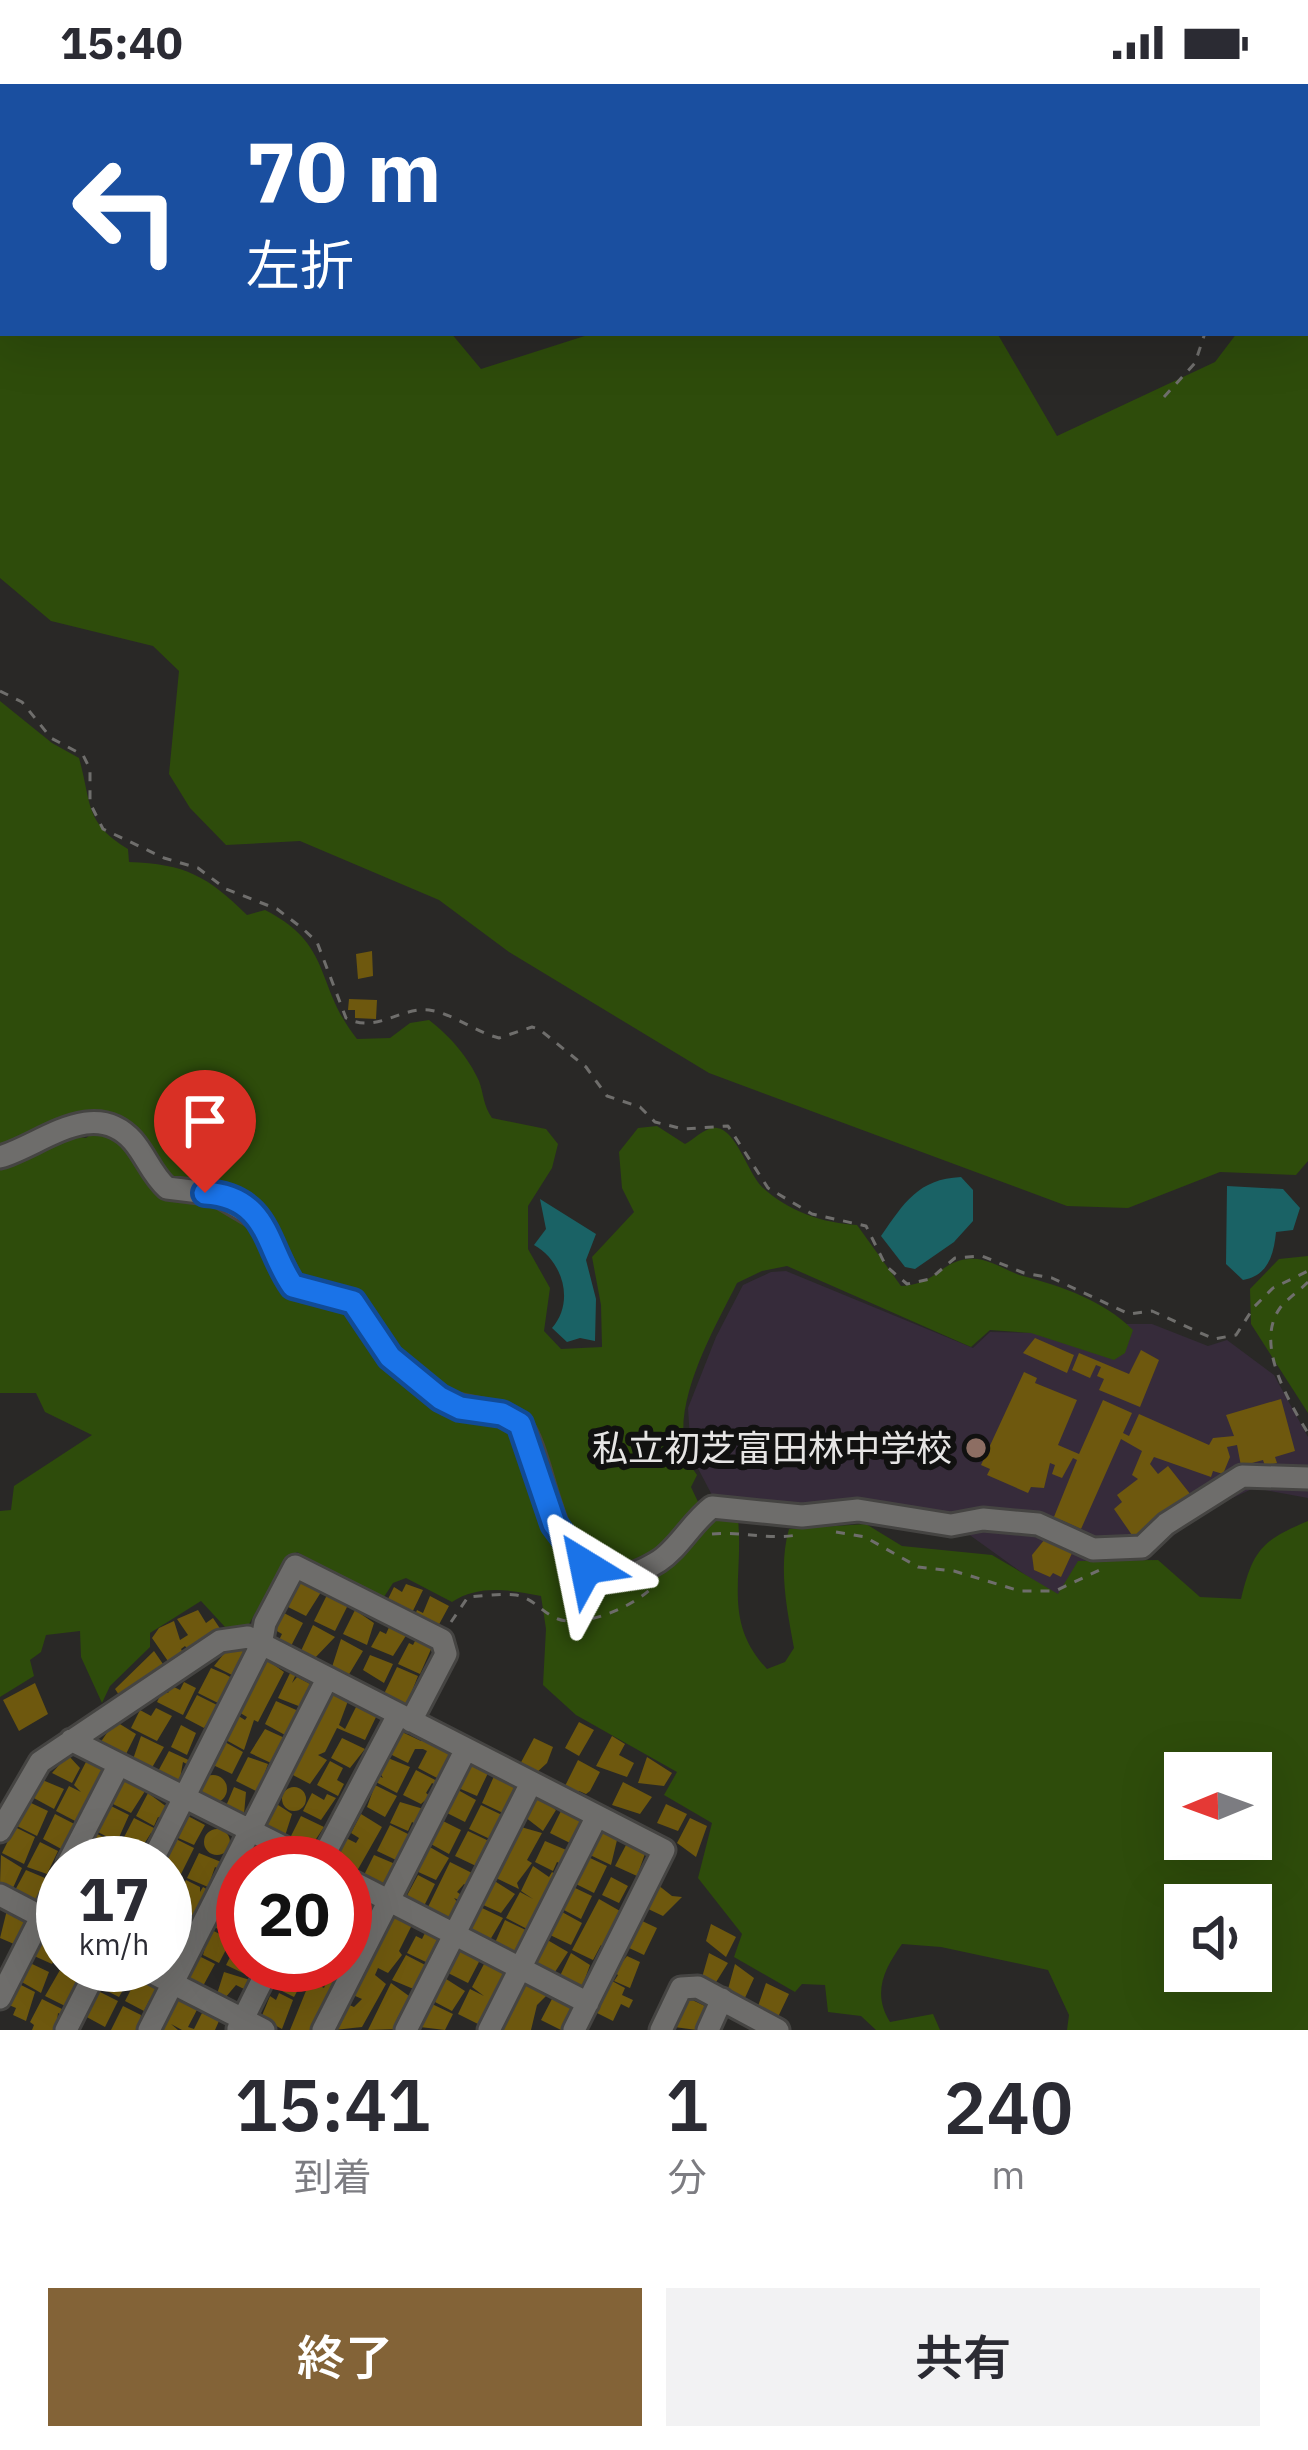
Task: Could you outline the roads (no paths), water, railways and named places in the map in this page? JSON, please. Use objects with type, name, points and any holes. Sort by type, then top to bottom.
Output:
[{"type":"street","points":[[0,1157],[57,1128],[116,1129],[136,1144],[167,1188],[216,1194],[243,1208],[266,1226],[293,1286],[353,1302],[390,1357],[447,1403],[502,1414],[520,1424],[544,1498],[566,1545],[592,1571],[622,1573],[658,1561],[712,1507],[802,1516],[858,1510],[951,1525],[982,1519],[1038,1524],[1093,1550],[1142,1547],[1166,1524],[1242,1476],[1308,1478]]},
{"type":"street","points":[[164,1836],[261,1645],[265,1623],[295,1566],[442,1640],[446,1654],[334,1836]]},
{"type":"street","points":[[0,1831],[30,1773],[71,1740],[229,1636],[248,1637],[664,1850],[574,2030]]},
{"type":"street","points":[[192,1945],[326,1679]]},
{"type":"street","points":[[71,1740],[262,1836]]},
{"type":"street","points":[[323,2030],[466,1750]]},
{"type":"street","points":[[82,1836],[118,1764]]},
{"type":"street","points":[[406,2030],[531,1783]]},
{"type":"street","points":[[489,2030],[597,1816]]},
{"type":"street","points":[[372,1892],[588,2002]]},
{"type":"street","points":[[0,1895],[36,1914]]},
{"type":"street","points":[[0,1998],[36,1927]]},
{"type":"street","points":[[661,2030],[682,1988],[698,1987],[778,2030]]},
{"type":"street","points":[[66,2030],[85,1992]]},
{"type":"street","points":[[149,2030],[168,1992]]},
{"type":"street","points":[[187,1992],[240,2025],[264,2030]]},
{"type":"street","points":[[240,2025],[256,1992]]},
{"type":"street","points":[[708,2030],[722,2000]]},
{"type":"water","points":[[961,1177],[973,1190],[973,1221],[954,1242],[915,1269],[905,1267],[881,1236],[905,1203],[923,1188]]},
{"type":"water","points":[[1227,1186],[1283,1189],[1300,1208],[1293,1230],[1276,1232],[1264,1269],[1243,1280],[1226,1264]]},
{"type":"water","points":[[540,1199],[596,1234],[586,1260],[596,1299],[595,1341],[567,1342],[552,1328],[564,1295],[559,1271],[534,1245],[546,1229]]},
{"type":"place","name":"私立初芝富田林中学校","points":[[976,1448]]}]
